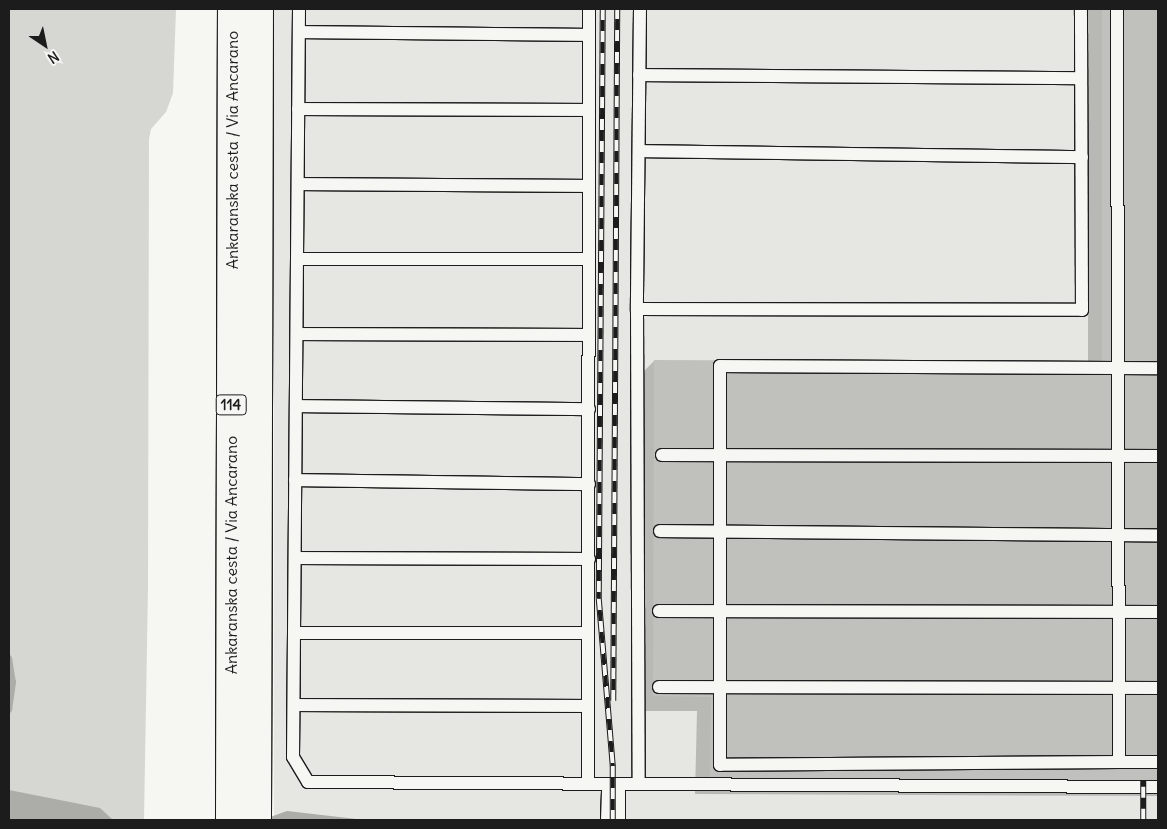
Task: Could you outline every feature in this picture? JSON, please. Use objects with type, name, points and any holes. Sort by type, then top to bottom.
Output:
[{"type":"main road","name":"Ankaranska cesta / Via Ancarano","points":[[230,810],[232,9]]},
{"type":"main road","name":"114","points":[[257,810],[259,9]]},
{"type":"lane","points":[[299,9],[293,757],[308,782],[1158,787]]},
{"type":"lane","points":[[588,784],[589,9]]},
{"type":"lane","points":[[639,784],[637,309],[640,9]]},
{"type":"lane","points":[[637,309],[1082,310],[1081,9]]},
{"type":"lane","points":[[1117,9],[1120,762]]},
{"type":"lane","points":[[299,32],[589,35]]},
{"type":"lane","points":[[640,75],[1082,78]]},
{"type":"lane","points":[[298,108],[589,110]]},
{"type":"lane","points":[[639,151],[1082,158]]},
{"type":"lane","points":[[298,184],[589,186]]},
{"type":"lane","points":[[297,259],[589,258]]},
{"type":"lane","points":[[297,334],[589,335]]},
{"type":"lane","points":[[1158,368],[720,366],[719,687],[720,765],[1158,762]]},
{"type":"lane","points":[[296,406],[588,409]]},
{"type":"lane","points":[[662,455],[1158,456]]},
{"type":"lane","points":[[295,480],[589,484]]},
{"type":"lane","points":[[660,532],[1158,535]]},
{"type":"lane","points":[[295,558],[588,559]]},
{"type":"lane","points":[[660,611],[1158,612]]},
{"type":"lane","points":[[294,633],[588,633]]},
{"type":"lane","points":[[659,687],[1158,688]]},
{"type":"lane","points":[[294,705],[588,706]]},
{"type":"lane","points":[[613,784],[613,820]]},
{"type":"shaded area","points":[[9,9],[176,9],[173,93],[166,112],[151,129],[149,139],[148,586],[144,820],[9,820]]},
{"type":"shaded area","points":[[274,9],[1158,9],[1158,820],[274,820]]},
{"type":"shaded area","points":[[9,790],[100,808],[113,820],[9,820]]},
{"type":"shaded area","points":[[287,811],[365,820],[262,820]]},
{"type":"building","points":[[1102,9],[1158,9],[1158,781],[710,779],[711,697],[653,696],[654,360],[1102,362]]},
{"type":"waterway","points":[[9,658],[13,682],[9,710]]},
{"type":"railway","points":[[603,9],[599,599],[613,766],[613,820]]},
{"type":"railway","points":[[613,701],[617,9]]},
{"type":"railway","points":[[1143,781],[1143,820]]}]
